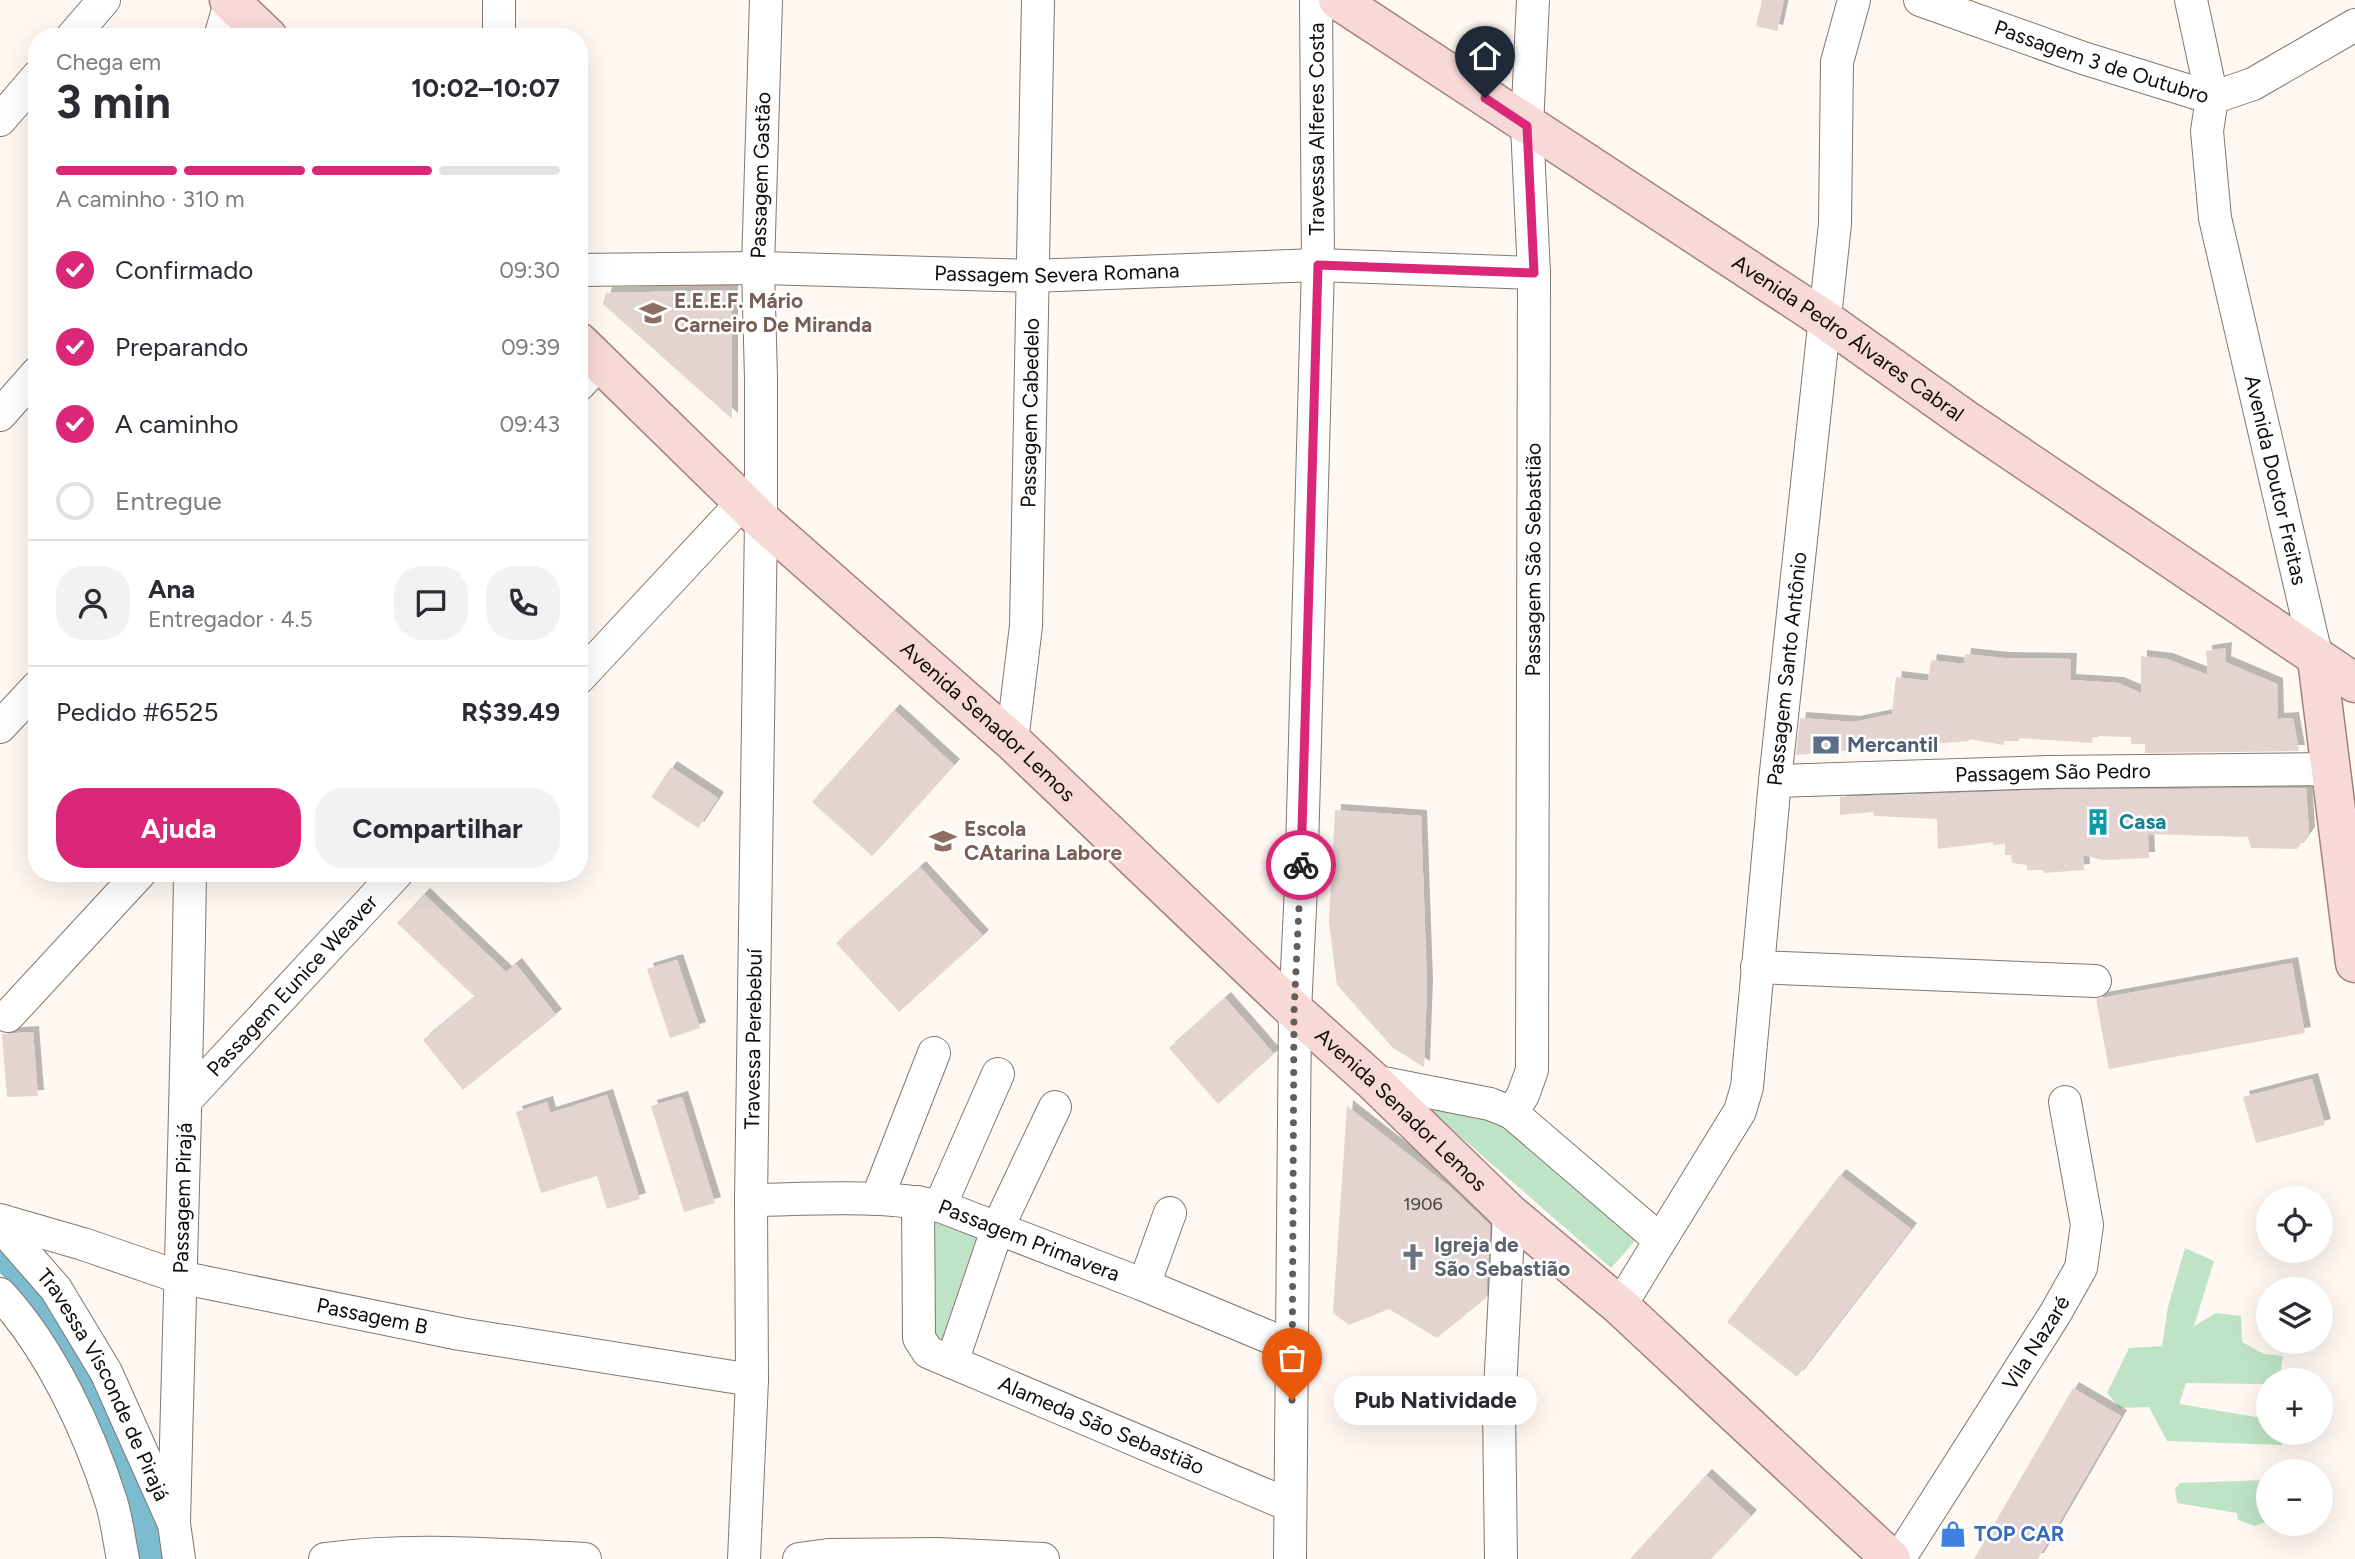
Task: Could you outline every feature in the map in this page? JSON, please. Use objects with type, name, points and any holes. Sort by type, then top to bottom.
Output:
[{"type":"main road","name":"Avenida Pedro Álvares Cabral","points":[[1338,0],[1824,319],[1966,420],[2355,683]]},
{"type":"main road","points":[[228,10],[255,28]]},
{"type":"main road","name":"Avenida Senador Lemos","points":[[588,366],[1012,741],[1294,1012],[1373,1081],[1509,1213],[1620,1306],[1891,1559]]},
{"type":"main road","name":"Avenida Doutor Freitas","points":[[2317,659],[2355,963]]},
{"type":"street","points":[[80,28],[104,0]]},
{"type":"street","points":[[499,0],[499,28]]},
{"type":"street","name":"Passagem Gastão","points":[[752,511],[761,378],[758,268],[766,0]]},
{"type":"street","name":"Passagem Cabedelo","points":[[1012,741],[1026,626],[1038,0]]},
{"type":"street","name":"Travessa Alferes Costa","points":[[1290,1559],[1294,1012],[1302,860],[1318,265],[1316,0]]},
{"type":"street","name":"Passagem São Sebastião","points":[[1512,1113],[1523,1095],[1532,1070],[1534,273],[1527,126],[1533,0]]},
{"type":"street","name":"Passagem Santo Antônio","points":[[1620,1306],[1740,1111],[1747,1087],[1775,781],[1835,224],[1837,62],[1854,0]]},
{"type":"street","name":"Passagem 3 de Outubro","points":[[1920,0],[2083,58],[2212,98],[2253,84],[2355,24]]},
{"type":"street","name":"Avenida Doutor Freitas","points":[[2191,0],[2212,98],[2207,131],[2215,218],[2317,659]]},
{"type":"street","points":[[0,120],[28,87]]},
{"type":"street","name":"Passagem Severa Romana","points":[[588,270],[758,268],[1032,276],[1318,265],[1534,273]]},
{"type":"street","points":[[0,415],[28,383]]},
{"type":"street","points":[[588,669],[752,511]]},
{"type":"street","name":"Travessa Perebebuí","points":[[744,1559],[752,1380],[752,511]]},
{"type":"street","points":[[0,727],[28,697]]},
{"type":"street","name":"Passagem São Pedro","points":[[1775,781],[2049,772],[2331,769]]},
{"type":"street","points":[[8,1016],[132,882]]},
{"type":"street","name":"Passagem Pirajá","points":[[174,1524],[190,882]]},
{"type":"street","name":"Passagem Eunice Weaver","points":[[186,1100],[389,882]]},
{"type":"street","points":[[1757,967],[2095,981]]},
{"type":"street","points":[[877,1199],[934,1053]]},
{"type":"street","points":[[929,1204],[999,1074]]},
{"type":"street","points":[[1373,1081],[1490,1104],[1512,1113],[1660,1240]]},
{"type":"street","name":"Vila Nazaré","points":[[1899,1559],[2055,1314],[2081,1268],[2087,1225],[2065,1102]]},
{"type":"street","points":[[951,1362],[998,1227],[1055,1107]]},
{"type":"street","name":"Passagem Primavera","points":[[751,1199],[877,1199],[929,1204],[998,1227],[1293,1347]]},
{"type":"street","name":"Alameda São Sebastião","points":[[929,1204],[919,1338],[928,1352],[1289,1506]]},
{"type":"street","points":[[1144,1285],[1170,1213]]},
{"type":"street","points":[[1501,1559],[1499,1409],[1509,1213]]},
{"type":"street","name":"Passagem B","points":[[0,1223],[83,1244],[179,1277],[460,1335],[752,1380]]},
{"type":"street","name":"Travessa Visconde de Pirajá","points":[[0,1223],[56,1289],[106,1373],[174,1524],[179,1559]]},
{"type":"street","name":"Travessa Visconde de Pirajá","points":[[0,1294],[14,1309],[56,1374],[75,1410],[92,1447],[112,1504],[123,1559]]},
{"type":"street","points":[[325,1559],[368,1553],[458,1553],[585,1559]]},
{"type":"street","points":[[799,1559],[828,1555],[925,1554],[1043,1559]]},
{"type":"green space","points":[[1476,1108],[1506,1122],[1641,1234],[1611,1268],[1430,1110]]},
{"type":"green space","points":[[928,1218],[989,1231],[951,1356],[929,1331]]},
{"type":"green space","points":[[2185,1248],[2214,1261],[2194,1326],[2216,1313],[2241,1316],[2242,1342],[2256,1350],[2256,1354],[2283,1356],[2281,1368],[2256,1368],[2256,1384],[2186,1383],[2179,1404],[2256,1417],[2256,1444],[2167,1441],[2149,1407],[2120,1408],[2107,1393],[2129,1348],[2162,1346],[2168,1307]]},
{"type":"green space","points":[[2256,1480],[2256,1526],[2238,1520],[2237,1513],[2177,1503],[2175,1489],[2180,1483]]},
{"type":"water","points":[[0,1238],[90,1357],[158,1521],[164,1559],[136,1559],[14,1287],[0,1273]]},
{"type":"building","points":[[1762,0],[1784,0],[1777,31],[1756,26]]},
{"type":"building","points":[[732,290],[732,419],[603,304],[606,293]]},
{"type":"building","points":[[2226,648],[2225,662],[2277,684],[2278,719],[2293,718],[2299,751],[2145,753],[2145,744],[2131,744],[2131,737],[2093,736],[2092,743],[2019,738],[2019,741],[2004,741],[2004,745],[1969,739],[1796,755],[1800,718],[1854,722],[1892,714],[1896,677],[1928,681],[1931,660],[1964,664],[1965,654],[2003,658],[2071,659],[2070,680],[2118,683],[2141,693],[2141,656],[2167,659],[2208,675],[2206,651]]},
{"type":"building","points":[[894,710],[954,765],[872,856],[812,802]]},
{"type":"building","points":[[671,767],[718,798],[698,828],[651,797]]},
{"type":"building","points":[[2306,788],[2309,833],[2297,849],[2251,848],[2248,837],[2148,834],[2149,858],[2102,860],[2083,855],[2084,870],[2044,873],[2043,870],[2027,870],[2027,865],[2012,863],[2011,855],[2005,855],[2005,844],[1993,845],[1993,842],[1938,849],[1937,819],[1874,816],[1873,812],[1840,815],[1840,797],[2049,790]]},
{"type":"building","points":[[1335,810],[1421,816],[1427,986],[1424,1067],[1393,1048],[1337,985],[1329,922]]},
{"type":"building","points":[[920,867],[983,936],[899,1012],[836,943]]},
{"type":"building","points":[[424,894],[506,972],[516,964],[556,1015],[463,1090],[423,1040],[475,997],[397,923]]},
{"type":"building","points":[[677,960],[700,1028],[670,1038],[647,969]]},
{"type":"building","points":[[2292,963],[2305,1033],[2109,1069],[2096,999]]},
{"type":"building","points":[[1225,998],[1274,1054],[1218,1104],[1169,1048]]},
{"type":"building","points":[[33,1032],[38,1096],[7,1097],[2,1034]]},
{"type":"building","points":[[2312,1079],[2325,1125],[2256,1143],[2243,1097]]},
{"type":"building","points":[[607,1095],[640,1199],[607,1209],[597,1176],[541,1193],[516,1112],[547,1102],[550,1113]]},
{"type":"building","points":[[682,1097],[715,1203],[684,1212],[651,1106]]},
{"type":"building","name":"Igreja de São Sebastião","points":[[1347,1106],[1451,1188],[1490,1225],[1486,1298],[1437,1338],[1389,1309],[1349,1325],[1333,1313]]},
{"type":"building","points":[[1840,1175],[1911,1229],[1797,1377],[1727,1322]]},
{"type":"building","points":[[2073,1388],[2121,1416],[2038,1559],[1974,1559]]},
{"type":"building","points":[[1706,1475],[1751,1516],[1711,1559],[1630,1559]]},
{"type":"way so far","points":[[1292,1400],[1294,1012],[1301,865]]},
{"type":"place","name":"E.E.E.F. Mário Carneiro De Miranda","points":[[653,313]]},
{"type":"place","name":"Mercantil","points":[[1826,745]]},
{"type":"place","name":"Casa","points":[[2098,822]]},
{"type":"place","name":"Escola CAtarina Labore","points":[[943,841]]},
{"type":"place","name":"Igreja de São Sebastião","points":[[1413,1257]]},
{"type":"place","name":"Pub Natividade","points":[[1292,1400]]},
{"type":"place","name":"TOP CAR","points":[[1953,1534]]},
{"type":"route","points":[[1301,865],[1318,265],[1534,273],[1527,126],[1485,98]]}]
